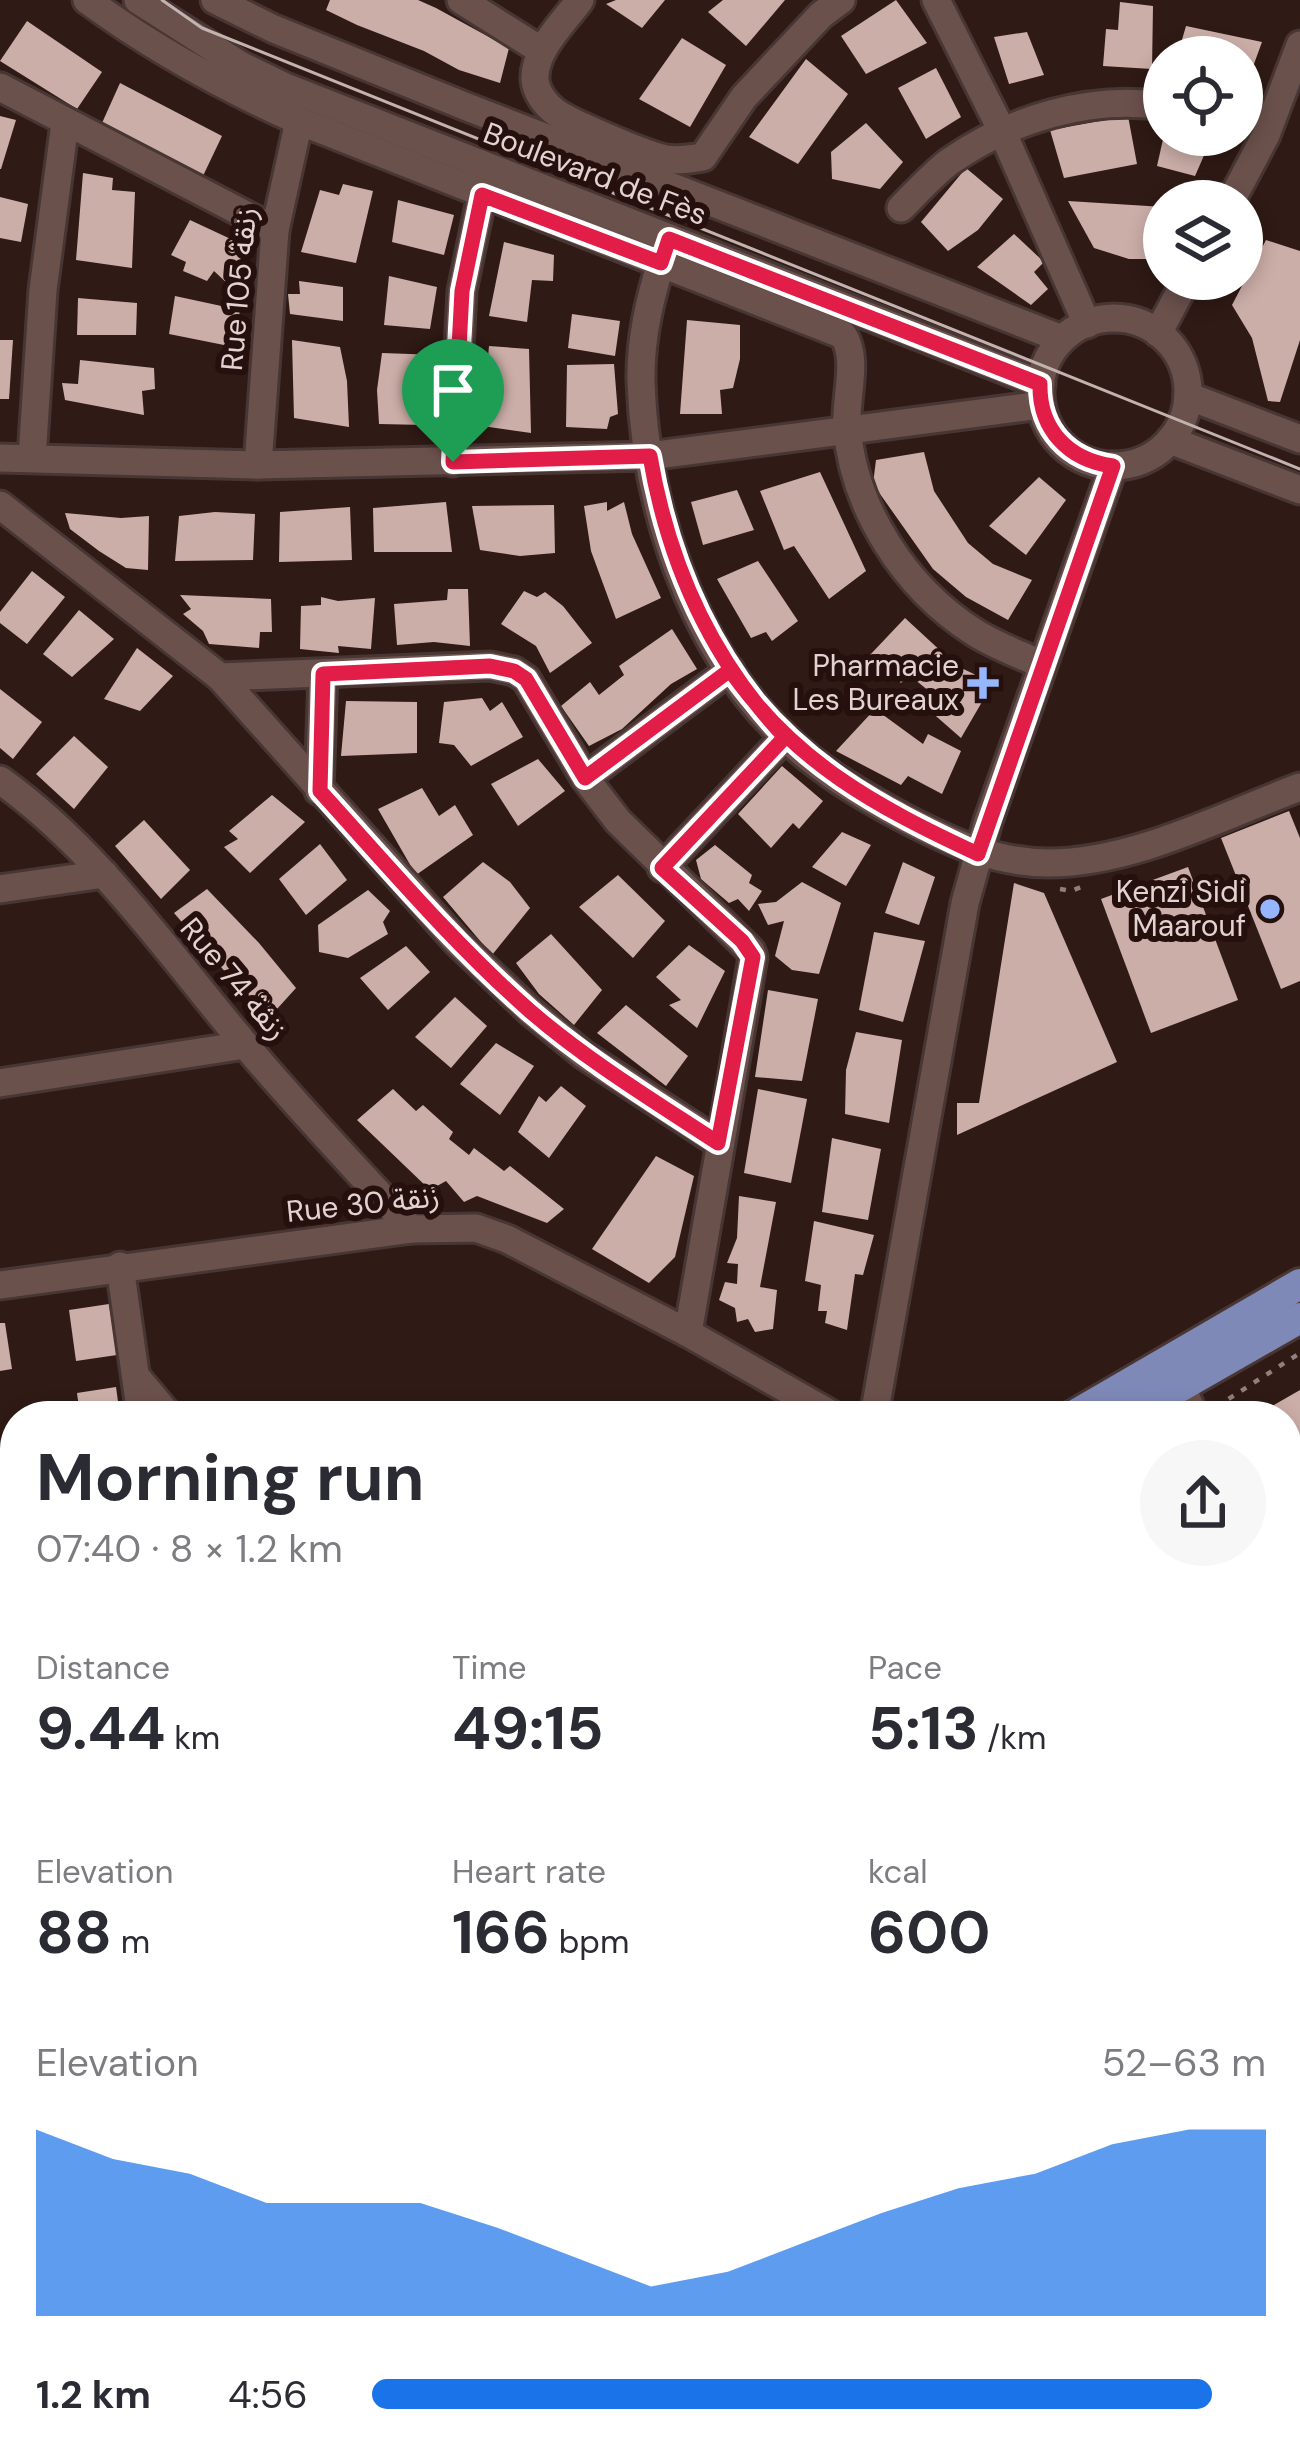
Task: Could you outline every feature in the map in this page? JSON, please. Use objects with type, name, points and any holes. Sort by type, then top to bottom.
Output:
[{"type":"main road","points":[[1098,1401],[1300,1284]]},
{"type":"main road","points":[[1159,1401],[1300,1318]]},
{"type":"street","points":[[87,0],[142,41],[221,86],[299,121],[482,195],[665,251],[843,335],[850,348],[848,430],[878,529],[936,604],[976,634],[1041,664]]},
{"type":"street","name":"Boulevard de Fès","points":[[138,0],[240,65],[283,86],[665,251],[1041,394]]},
{"type":"street","name":"Boulevard de Fès","points":[[215,0],[274,29],[467,107],[1062,339]]},
{"type":"street","points":[[460,0],[542,52]]},
{"type":"street","points":[[580,0],[542,52],[535,86],[556,113],[660,158],[684,160],[703,157],[744,98],[821,15],[841,0]]},
{"type":"street","points":[[936,0],[1002,130],[1087,324]]},
{"type":"street","points":[[1263,113],[1300,45]]},
{"type":"street","points":[[0,87],[275,230]]},
{"type":"street","points":[[901,208],[947,164],[1002,130],[1068,109],[1143,103]]},
{"type":"street","name":"Rue 105 زنقة","points":[[258,464],[275,230],[299,121]]},
{"type":"street","points":[[32,458],[43,290],[65,123]]},
{"type":"street","points":[[453,462],[462,291],[482,195]]},
{"type":"street","points":[[665,251],[643,348],[641,382],[657,500],[702,622],[754,705],[785,737],[872,801],[978,854],[1046,863],[1107,860],[1300,787]]},
{"type":"street","points":[[1158,333],[1175,300]]},
{"type":"street","points":[[1127,320],[1158,333],[1182,364],[1188,396],[1183,417],[1170,440],[1144,459],[1113,466],[1086,460],[1064,446],[1051,430],[1041,394],[1048,357],[1062,339],[1087,324],[1127,320]]},
{"type":"street","points":[[0,458],[258,464],[650,456],[848,430],[1041,394]]},
{"type":"street","points":[[1188,396],[1300,439]]},
{"type":"street","points":[[1170,440],[1300,490]]},
{"type":"street","points":[[877,1401],[965,903],[1041,664],[1113,466]]},
{"type":"street","points":[[0,506],[220,676],[457,942],[530,1011],[584,1054],[718,1143]]},
{"type":"street","points":[[220,676],[490,666],[514,671],[526,679],[585,778],[662,868],[742,941],[753,957],[688,1333]]},
{"type":"street","points":[[585,778],[730,670]]},
{"type":"street","points":[[320,791],[323,674]]},
{"type":"street","points":[[662,868],[785,737]]},
{"type":"street","name":"Rue 74 زنقة","points":[[6,790],[104,874],[245,1045],[411,1229]]},
{"type":"street","points":[[0,889],[104,874]]},
{"type":"street","points":[[0,1083],[245,1045]]},
{"type":"street","name":"Rue 30 زنقة","points":[[0,1285],[411,1229],[476,1228],[507,1239],[688,1333],[807,1401]]},
{"type":"street","points":[[120,1266],[140,1401]]},
{"type":"street","points":[[138,1379],[156,1401]]},
{"type":"street","points":[[1181,1385],[1194,1401]]},
{"type":"path","points":[[1052,887],[1071,891],[1092,883]]},
{"type":"path","points":[[1227,1401],[1300,1353]]},
{"type":"building","points":[[330,0],[418,0],[436,8],[509,48],[500,83],[459,70],[326,10]]},
{"type":"building","points":[[665,0],[642,28],[606,4]]},
{"type":"building","points":[[723,0],[785,0],[746,46],[708,12]]},
{"type":"building","points":[[896,0],[927,43],[866,74],[841,36]]},
{"type":"building","points":[[1120,2],[1153,6],[1153,36],[1143,36],[1143,68],[1103,66],[1106,29],[1118,30]]},
{"type":"building","points":[[27,21],[102,72],[77,109],[0,61]]},
{"type":"building","points":[[1186,26],[1234,36],[1183,36]]},
{"type":"building","points":[[1027,32],[1044,75],[1009,84],[994,37]]},
{"type":"building","points":[[682,38],[726,65],[690,127],[639,99]]},
{"type":"building","points":[[806,59],[848,94],[798,164],[749,137]]},
{"type":"building","points":[[936,68],[961,117],[926,139],[898,88]]},
{"type":"building","points":[[120,83],[222,136],[202,178],[102,123]]},
{"type":"building","points":[[0,116],[16,120],[1,169],[0,169]]},
{"type":"building","points":[[1128,116],[1137,164],[1064,178],[1050,130]]},
{"type":"building","points":[[866,123],[903,162],[880,189],[832,179],[831,152]]},
{"type":"building","points":[[1159,156],[1204,156],[1195,176],[1157,166]]},
{"type":"building","points":[[966,168],[1003,199],[978,230],[948,251],[921,222]]},
{"type":"building","points":[[83,173],[113,178],[112,190],[135,192],[132,268],[76,260]]},
{"type":"building","points":[[343,184],[373,191],[356,263],[301,252],[320,190],[339,195]]},
{"type":"building","points":[[0,197],[28,204],[21,242],[0,238]]},
{"type":"building","points":[[398,200],[454,215],[444,255],[392,242]]},
{"type":"building","points":[[1068,201],[1143,206],[1143,259],[1094,248]]},
{"type":"building","points":[[190,220],[250,248],[230,286],[214,271],[207,281],[183,271],[186,262],[171,255]]},
{"type":"building","points":[[1014,234],[1044,262],[1034,272],[1048,289],[1031,305],[977,267]]},
{"type":"building","points":[[1266,240],[1300,251],[1300,340],[1280,402],[1268,401],[1252,338],[1232,305],[1235,300],[1263,300]]},
{"type":"building","points":[[504,242],[554,255],[553,281],[532,280],[527,322],[489,316]]},
{"type":"building","points":[[389,276],[437,287],[430,329],[384,325]]},
{"type":"building","points":[[299,281],[343,287],[343,321],[290,314],[288,294],[300,294]]},
{"type":"building","points":[[175,296],[240,310],[234,347],[169,334]]},
{"type":"building","points":[[78,298],[137,303],[136,335],[77,335]]},
{"type":"building","points":[[572,314],[620,321],[615,356],[568,348]]},
{"type":"building","points":[[687,320],[740,325],[740,359],[733,388],[720,390],[722,414],[680,414]]},
{"type":"building","points":[[0,340],[13,340],[9,399],[0,399]]},
{"type":"building","points":[[292,340],[340,347],[349,427],[294,418]]},
{"type":"building","points":[[489,346],[529,349],[531,433],[482,426]]},
{"type":"building","points":[[382,353],[438,355],[435,372],[426,372],[425,425],[379,424]]},
{"type":"building","points":[[80,360],[154,368],[155,389],[142,391],[144,415],[65,400],[62,383],[78,384]]},
{"type":"building","points":[[614,364],[618,414],[610,417],[607,429],[566,427],[567,365]]},
{"type":"building","points":[[924,452],[934,491],[968,543],[993,564],[1032,580],[1008,620],[966,597],[933,569],[873,484],[876,460]]},
{"type":"building","points":[[820,472],[866,571],[829,599],[794,546],[784,550],[760,491]]},
{"type":"building","points":[[1039,477],[1066,500],[1026,555],[989,526]]},
{"type":"building","points":[[737,490],[754,530],[703,545],[691,502]]},
{"type":"building","points":[[446,502],[452,552],[374,552],[373,508]]},
{"type":"building","points":[[607,502],[607,511],[624,502],[632,534],[661,598],[616,619],[591,551],[584,506]]},
{"type":"building","points":[[554,505],[555,553],[520,556],[480,550],[472,506]]},
{"type":"building","points":[[350,507],[352,560],[279,562],[280,512]]},
{"type":"building","points":[[65,513],[149,516],[148,570],[126,568],[99,551],[70,529]]},
{"type":"building","points":[[255,514],[253,560],[175,561],[179,516]]},
{"type":"building","points":[[758,561],[798,621],[772,641],[766,632],[751,638],[717,579]]},
{"type":"building","points":[[32,571],[65,597],[27,644],[0,623],[0,612]]},
{"type":"building","points":[[448,589],[468,589],[470,646],[397,645],[394,604],[447,600]]},
{"type":"building","points":[[524,591],[537,597],[545,592],[563,606],[592,643],[550,673],[536,646],[501,624]]},
{"type":"building","points":[[180,595],[271,599],[272,632],[260,632],[259,648],[209,644],[203,631],[183,614],[191,609]]},
{"type":"building","points":[[321,597],[338,601],[375,598],[371,649],[338,646],[339,653],[300,649],[301,606],[321,605]]},
{"type":"building","points":[[79,610],[114,639],[72,677],[43,654]]},
{"type":"building","points":[[905,618],[957,666],[993,683],[961,738],[929,710],[935,696],[908,674],[901,683],[869,656]]},
{"type":"building","points":[[672,629],[697,669],[671,684],[622,729],[589,746],[561,706],[590,682],[599,695],[624,675],[619,666]]},
{"type":"building","points":[[137,648],[173,676],[140,711],[104,699]]},
{"type":"building","points":[[0,689],[42,722],[13,759],[0,748]]},
{"type":"building","points":[[482,698],[490,711],[502,702],[523,737],[471,766],[454,745],[439,743],[444,702]]},
{"type":"building","points":[[346,701],[417,702],[417,753],[341,756]]},
{"type":"building","points":[[875,709],[923,744],[928,734],[961,751],[942,794],[908,776],[901,785],[836,751]]},
{"type":"building","points":[[74,736],[108,767],[74,809],[36,774]]},
{"type":"building","points":[[538,759],[565,791],[518,826],[491,784]]},
{"type":"building","points":[[782,766],[823,801],[799,829],[793,823],[771,848],[738,814]]},
{"type":"building","points":[[422,788],[439,816],[455,805],[473,835],[416,875],[378,809]]},
{"type":"building","points":[[272,795],[305,822],[250,873],[224,847],[238,839],[229,831]]},
{"type":"building","points":[[1289,811],[1300,838],[1300,981],[1281,989],[1221,838]]},
{"type":"building","points":[[144,820],[190,870],[161,899],[115,846]]},
{"type":"building","points":[[842,832],[871,845],[846,886],[812,867]]},
{"type":"building","points":[[320,844],[347,880],[306,915],[279,879]]},
{"type":"building","points":[[715,845],[752,875],[749,883],[762,891],[749,911],[738,899],[729,903],[701,879],[696,860]]},
{"type":"building","points":[[483,862],[510,882],[530,908],[492,955],[443,897]]},
{"type":"building","points":[[903,862],[935,877],[919,925],[885,913]]},
{"type":"building","points":[[1188,867],[1238,1000],[1151,1033],[1101,899]]},
{"type":"building","points":[[618,875],[665,921],[633,958],[579,907]]},
{"type":"building","points":[[802,882],[841,903],[819,974],[792,970],[775,956],[784,921],[768,925],[758,904],[776,902]]},
{"type":"building","points":[[1014,883],[1044,893],[1117,1062],[957,1135],[957,1103],[979,1103]]},
{"type":"building","points":[[207,889],[296,988],[267,1020],[174,913]]},
{"type":"building","points":[[368,890],[390,911],[383,922],[388,934],[348,958],[319,952],[318,925]]},
{"type":"building","points":[[874,932],[925,941],[903,1022],[859,1010]]},
{"type":"building","points":[[551,934],[602,990],[574,1025],[539,994],[516,963]]},
{"type":"building","points":[[689,945],[725,971],[697,1028],[669,1005],[681,1000],[656,977]]},
{"type":"building","points":[[406,946],[430,972],[388,1010],[360,978]]},
{"type":"building","points":[[768,990],[818,999],[802,1081],[755,1077]]},
{"type":"building","points":[[455,997],[487,1026],[451,1068],[415,1037]]},
{"type":"building","points":[[626,1005],[688,1056],[666,1086],[597,1033]]},
{"type":"building","points":[[856,1032],[902,1040],[889,1123],[845,1114],[846,1070]]},
{"type":"building","points":[[496,1043],[534,1066],[500,1115],[460,1084]]},
{"type":"building","points":[[561,1086],[586,1106],[549,1158],[518,1132],[539,1096],[546,1102]]},
{"type":"building","points":[[393,1089],[416,1111],[423,1105],[453,1132],[449,1139],[469,1155],[474,1148],[504,1171],[510,1166],[564,1209],[547,1223],[477,1196],[464,1202],[446,1181],[430,1190],[357,1120]]},
{"type":"building","points":[[758,1089],[807,1099],[791,1183],[744,1173]]},
{"type":"building","points":[[832,1138],[881,1149],[868,1220],[822,1212]]},
{"type":"building","points":[[656,1156],[694,1176],[675,1257],[649,1283],[592,1249]]},
{"type":"building","points":[[739,1196],[776,1202],[760,1287],[777,1290],[773,1329],[755,1332],[748,1319],[737,1322],[735,1308],[719,1300],[725,1282],[737,1284],[738,1264],[727,1263],[737,1238]]},
{"type":"building","points":[[814,1221],[874,1235],[863,1275],[855,1274],[847,1330],[825,1323],[827,1311],[818,1311],[821,1285],[805,1281]]},
{"type":"building","points":[[109,1304],[117,1355],[76,1361],[69,1310]]},
{"type":"building","points":[[0,1323],[5,1323],[12,1369],[0,1371]]},
{"type":"building","points":[[116,1387],[118,1401],[78,1401],[77,1393]]},
{"type":"building","points":[[1300,1390],[1300,1401],[1281,1401]]},
{"type":"tram line","points":[[162,0],[202,28],[1300,469]]},
{"type":"place","name":"Pharmacie Les Bureaux","points":[[983,683]]},
{"type":"place","name":"Kenzi Sidi Maarouf","points":[[1270,909]]},
{"type":"route","points":[[453,462],[462,291],[482,195],[661,263],[669,239],[1040,384],[1045,418],[1059,441],[1086,460],[1113,466],[978,854],[872,801],[830,773],[785,737],[754,705],[730,670],[585,778],[526,679],[514,671],[490,666],[323,674],[320,791],[457,942],[530,1011],[584,1054],[718,1143],[753,957],[742,941],[662,868],[785,737],[754,705],[702,622],[657,500],[650,456],[453,462]]}]
